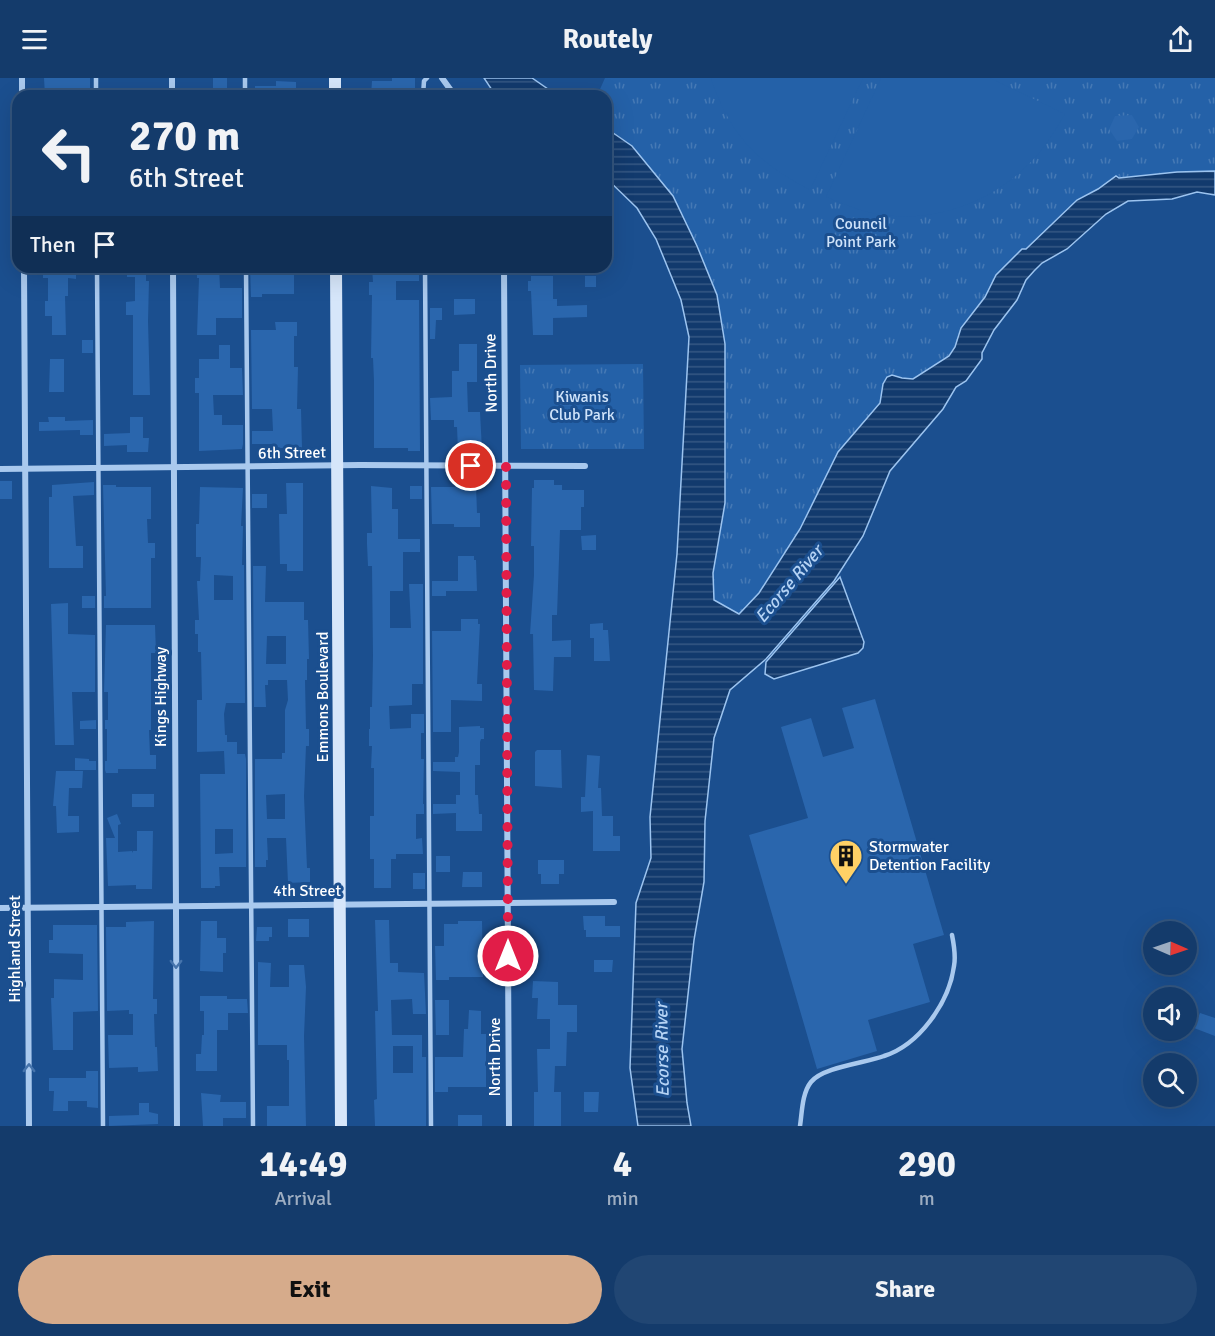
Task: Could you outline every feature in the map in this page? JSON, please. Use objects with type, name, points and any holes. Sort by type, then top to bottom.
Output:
[{"type":"street","name":"Highland Street","points":[[24,273],[29,1126]]},
{"type":"street","name":"Kings Highway","points":[[173,273],[177,1126]]},
{"type":"street","name":"Emmons Boulevard","points":[[336,273],[341,1126]]},
{"type":"street","name":"North Drive","points":[[504,273],[509,1126]]},
{"type":"street","name":"6th Street","points":[[0,469],[585,466]]},
{"type":"street","name":"4th Street","points":[[0,908],[614,902]]},
{"type":"lane","points":[[97,273],[103,1126]]},
{"type":"lane","points":[[246,273],[253,1126]]},
{"type":"lane","points":[[425,273],[431,1126]]},
{"type":"lane","points":[[800,1126],[804,1098],[812,1081],[821,1074],[886,1056],[904,1046],[933,1016],[950,983],[954,967],[955,953],[952,935]]},
{"type":"green space","name":"Council Point Park","points":[[605,78],[1215,78],[1215,184],[1129,194],[1023,269],[956,386],[880,403],[838,452],[800,529],[759,593],[739,614],[714,600],[713,573],[725,503],[725,344],[632,146],[612,132],[612,90],[600,90]]},
{"type":"green space","points":[[711,78],[863,78],[810,190],[782,174],[747,145],[729,119]]},
{"type":"green space","points":[[881,78],[990,78],[1065,114],[1050,139],[1024,169],[988,195],[948,211],[927,215],[876,214],[826,197]]},
{"type":"green space","name":"Kiwanis Club Park","points":[[643,364],[644,449],[521,449],[520,365]]},
{"type":"water","points":[[484,78],[532,78],[549,90],[492,90]]},
{"type":"water","name":"Ecorse River","points":[[612,132],[632,146],[673,196],[717,295],[725,344],[725,503],[713,573],[714,600],[739,614],[759,593],[800,529],[838,452],[880,403],[883,384],[887,377],[892,375],[913,379],[949,356],[955,347],[961,328],[985,297],[996,275],[1022,249],[1026,249],[1077,200],[1116,176],[1119,178],[1215,171],[1215,195],[1197,192],[1172,199],[1128,201],[1106,214],[1067,249],[1042,263],[1034,271],[1026,280],[1017,300],[994,330],[982,353],[982,359],[966,381],[956,387],[943,409],[890,471],[863,536],[834,581],[766,659],[730,690],[714,738],[705,821],[704,882],[694,940],[682,1049],[691,1126],[638,1126],[630,1068],[636,903],[651,858],[650,817],[677,554],[689,337],[681,300],[656,239],[637,208],[612,184]]},
{"type":"water","points":[[840,577],[864,642],[863,648],[858,653],[774,679],[765,674],[766,662]]},
{"type":"building","points":[[44,78],[90,78],[90,89],[45,90]]},
{"type":"building","points":[[213,78],[227,78],[227,90],[213,90]]},
{"type":"building","points":[[392,78],[415,78],[415,90],[371,90],[372,81],[392,81]]},
{"type":"building","points":[[276,81],[296,82],[296,90],[255,90],[255,86],[276,86]]},
{"type":"building","points":[[1132,115],[1139,127],[1132,139],[1117,141],[1109,129],[1115,116]]},
{"type":"building","points":[[43,273],[76,273],[76,279],[68,278],[68,296],[65,296],[66,335],[52,335],[52,316],[45,316],[45,301],[48,301],[48,278],[43,278]]},
{"type":"building","points":[[127,273],[146,273],[146,281],[149,281],[150,395],[133,395],[133,315],[126,315],[126,302],[135,301],[135,277],[127,277]]},
{"type":"building","points":[[197,273],[219,273],[220,288],[242,288],[242,318],[216,318],[216,335],[197,335],[199,278],[197,278]]},
{"type":"building","points":[[250,273],[294,273],[294,294],[262,294],[262,297],[251,297]]},
{"type":"building","points":[[372,273],[419,273],[419,281],[396,281],[396,300],[419,300],[420,451],[408,451],[408,448],[374,448],[374,381],[373,358],[371,358],[372,295],[369,295],[369,282],[373,282]]},
{"type":"building","points":[[531,276],[553,276],[553,299],[557,299],[557,306],[587,305],[587,317],[553,318],[553,335],[533,335],[531,291],[528,291],[528,281],[531,281]]},
{"type":"building","points":[[585,276],[596,276],[596,287],[585,287]]},
{"type":"building","points":[[454,299],[475,299],[475,314],[454,315]]},
{"type":"building","points":[[430,308],[442,308],[442,320],[436,320],[435,339],[430,339]]},
{"type":"building","points":[[275,322],[297,322],[297,336],[294,336],[294,367],[298,367],[297,409],[301,409],[302,448],[272,448],[272,444],[252,444],[252,431],[273,431],[272,409],[252,409],[251,330],[276,330]]},
{"type":"building","points":[[82,340],[93,340],[93,353],[82,353]]},
{"type":"building","points":[[459,344],[477,344],[477,382],[467,382],[468,412],[480,412],[482,450],[458,451],[457,427],[454,427],[454,420],[431,420],[430,398],[452,397],[452,371],[459,371]]},
{"type":"building","points":[[219,345],[230,345],[230,368],[242,368],[243,395],[213,395],[214,415],[222,415],[222,425],[243,425],[243,444],[242,449],[199,451],[199,393],[195,393],[195,378],[199,378],[199,359],[219,359]]},
{"type":"building","points":[[50,359],[64,359],[64,392],[49,392]]},
{"type":"building","points":[[559,392],[573,392],[572,406],[559,406]]},
{"type":"building","points":[[48,417],[65,417],[65,421],[93,420],[93,435],[80,435],[80,430],[39,431],[39,422],[49,422]]},
{"type":"building","points":[[130,417],[143,417],[143,438],[149,438],[148,452],[127,452],[127,445],[104,446],[104,434],[130,433]]},
{"type":"building","points":[[534,480],[554,480],[554,485],[562,485],[562,490],[584,490],[581,530],[560,530],[557,615],[552,615],[552,641],[571,640],[571,657],[554,657],[553,691],[534,690],[533,634],[530,634],[534,575],[534,546],[531,546]]},
{"type":"building","points":[[0,481],[12,481],[12,499],[0,499]]},
{"type":"building","points":[[94,482],[94,495],[73,496],[76,546],[83,546],[83,568],[49,568],[49,497],[52,497],[52,485]]},
{"type":"building","points":[[286,483],[303,483],[303,571],[287,571],[287,564],[280,564],[279,514],[287,514]]},
{"type":"building","points":[[103,485],[151,487],[151,519],[147,519],[148,543],[155,543],[155,558],[151,558],[151,608],[104,608],[104,596],[106,596]]},
{"type":"building","points":[[455,485],[476,485],[480,527],[432,524],[431,487],[455,487]]},
{"type":"building","points":[[371,486],[392,488],[392,509],[398,509],[398,539],[420,539],[420,552],[403,552],[403,591],[390,591],[390,628],[411,628],[409,584],[423,584],[423,684],[412,684],[412,705],[389,706],[390,729],[411,728],[411,714],[424,714],[421,759],[424,759],[424,814],[416,814],[416,839],[422,838],[423,854],[396,854],[396,859],[391,859],[391,888],[374,888],[374,859],[370,859],[370,816],[374,816],[374,768],[371,768],[372,746],[369,746],[373,656],[372,566],[368,566],[367,544],[367,533],[372,533]]},
{"type":"building","points":[[410,486],[422,486],[422,499],[410,499]]},
{"type":"building","points":[[200,487],[243,488],[241,526],[243,526],[242,565],[244,565],[245,703],[226,703],[224,714],[227,742],[237,742],[237,754],[245,754],[246,759],[246,867],[219,867],[220,886],[215,886],[215,888],[201,888],[200,774],[225,774],[224,751],[197,752],[197,700],[202,700],[201,652],[198,652],[198,634],[195,634],[195,620],[199,620],[197,581],[200,581],[201,557],[196,557],[196,524],[199,524]],"holes":[[[214,575],[233,576],[233,600],[214,600]],[[215,829],[233,829],[233,853],[215,854]]]},
{"type":"building","points":[[252,494],[267,494],[267,508],[252,508]]},
{"type":"building","points":[[596,535],[596,550],[582,550],[581,536]]},
{"type":"building","points":[[458,556],[474,556],[477,591],[446,591],[446,596],[432,596],[432,581],[458,581]]},
{"type":"building","points":[[253,566],[266,566],[265,602],[304,602],[304,620],[308,620],[309,659],[307,659],[307,680],[305,680],[306,729],[309,729],[309,746],[306,746],[304,796],[307,868],[310,868],[310,882],[288,883],[286,838],[267,838],[266,867],[255,867],[255,759],[282,759],[282,753],[285,753],[287,680],[268,680],[268,685],[265,685],[266,707],[254,707]],"holes":[[[267,636],[286,636],[286,664],[266,664]],[[285,794],[285,819],[267,819],[266,795]]]},
{"type":"building","points":[[82,596],[95,596],[95,608],[82,608]]},
{"type":"building","points":[[68,603],[68,634],[95,635],[95,692],[72,692],[74,745],[55,745],[51,604]]},
{"type":"building","points":[[461,619],[478,619],[478,624],[480,624],[477,684],[482,684],[482,701],[451,700],[451,732],[433,732],[432,631],[461,631]]},
{"type":"building","points":[[603,623],[603,630],[608,630],[610,661],[594,661],[594,638],[590,638],[590,624]]},
{"type":"building","points":[[106,625],[155,625],[156,653],[151,653],[151,730],[149,730],[150,755],[156,755],[156,769],[118,769],[118,773],[106,773],[107,729],[105,729],[105,720],[108,720],[108,692],[104,692]]},
{"type":"building","name":"Stormwater Detention Facility","points":[[875,699],[944,935],[913,944],[930,1002],[868,1020],[877,1051],[817,1069],[749,835],[808,818],[781,727],[811,718],[823,757],[854,748],[842,708]]},
{"type":"building","points":[[96,720],[96,729],[80,729],[80,721]]},
{"type":"building","points":[[480,726],[484,728],[484,739],[480,742],[480,765],[475,765],[475,795],[478,795],[479,814],[482,814],[482,831],[456,831],[456,813],[433,814],[433,804],[456,804],[456,795],[460,795],[460,772],[433,771],[433,762],[455,762],[455,757],[458,757],[459,752],[459,727]]},
{"type":"building","points":[[537,750],[561,750],[562,788],[535,786],[535,752]]},
{"type":"building","points":[[587,755],[600,756],[598,788],[601,788],[602,816],[613,816],[613,836],[620,836],[620,851],[593,851],[593,811],[581,812],[581,797],[585,797]]},
{"type":"building","points":[[75,758],[96,761],[96,770],[75,770]]},
{"type":"building","points":[[56,771],[83,771],[82,788],[69,788],[68,816],[79,816],[79,832],[57,833],[56,806],[53,806]]},
{"type":"building","points":[[132,794],[154,794],[154,807],[132,807]]},
{"type":"building","points":[[117,814],[121,824],[118,825],[118,852],[137,851],[137,831],[153,831],[152,889],[136,889],[136,885],[108,886],[106,838],[115,838],[107,818]]},
{"type":"building","points":[[436,856],[450,856],[450,872],[436,872]]},
{"type":"building","points":[[538,860],[564,860],[564,874],[559,874],[559,884],[541,884]]},
{"type":"building","points":[[463,872],[482,872],[482,887],[462,887]]},
{"type":"building","points":[[413,873],[425,873],[425,889],[413,889]]},
{"type":"building","points":[[583,916],[605,916],[605,926],[620,926],[620,937],[586,937]]},
{"type":"building","points":[[288,919],[309,919],[309,937],[288,937]]},
{"type":"building","points":[[375,920],[389,920],[390,963],[398,963],[398,972],[424,973],[426,1014],[413,1014],[412,999],[391,1000],[392,1035],[422,1035],[422,1057],[426,1057],[426,1126],[375,1126],[374,1100],[377,1099],[375,1011],[378,1011]],"holes":[[[393,1046],[413,1046],[413,1073],[393,1073]]]},
{"type":"building","points":[[154,921],[153,999],[157,999],[157,1014],[154,1014],[158,1071],[138,1072],[138,1067],[109,1068],[108,1035],[133,1035],[133,1014],[129,1014],[129,1010],[107,1011],[106,927],[126,927],[126,922]]},
{"type":"building","points":[[201,921],[217,921],[217,938],[226,938],[223,972],[200,971]]},
{"type":"building","points":[[458,921],[482,921],[483,977],[449,977],[449,980],[436,980],[435,946],[444,946],[444,924],[458,924]]},
{"type":"building","points":[[53,925],[97,925],[98,1011],[73,1012],[73,1050],[53,1050],[51,998],[54,998],[54,979],[83,980],[83,954],[49,953],[49,940],[53,940]]},
{"type":"building","points":[[257,927],[272,927],[272,937],[269,937],[269,941],[256,941]]},
{"type":"building","points":[[594,960],[613,960],[612,972],[594,972]]},
{"type":"building","points":[[258,962],[271,963],[270,987],[289,987],[289,965],[304,965],[306,1126],[267,1126],[267,1106],[289,1106],[289,1060],[287,1060],[287,1045],[258,1045]]},
{"type":"building","points":[[533,981],[558,982],[558,1005],[577,1005],[577,1032],[567,1032],[566,1066],[555,1066],[554,1092],[561,1092],[561,1126],[534,1126],[534,1092],[538,1092],[537,1049],[550,1049],[550,1019],[537,1019],[538,998],[532,998]]},
{"type":"building","points":[[200,996],[247,999],[248,1013],[228,1013],[228,1030],[217,1030],[217,1071],[196,1071],[196,1054],[201,1054],[202,1035],[204,1035],[204,1011],[200,1011]]},
{"type":"building","points":[[435,1000],[449,1000],[449,1035],[436,1035]]},
{"type":"building","points":[[469,1010],[481,1011],[481,1034],[486,1034],[486,1087],[448,1087],[448,1092],[435,1092],[435,1057],[463,1057],[464,1029],[468,1029]]},
{"type":"building","points":[[1200,1013],[1215,1018],[1215,1036],[1197,1029]]},
{"type":"building","points":[[86,1071],[98,1071],[98,1108],[87,1107],[87,1101],[68,1101],[68,1111],[53,1111],[54,1091],[49,1091],[49,1078],[86,1078]]},
{"type":"building","points":[[584,1092],[599,1092],[598,1112],[584,1112]]},
{"type":"building","points":[[201,1093],[221,1095],[220,1102],[246,1102],[246,1118],[223,1118],[223,1126],[203,1126]]},
{"type":"building","points":[[139,1103],[149,1103],[149,1112],[158,1114],[158,1124],[109,1126],[109,1116],[139,1115]]},
{"type":"building","points":[[458,1115],[482,1115],[482,1126],[458,1126]]},
{"type":"place","name":"Stormwater Detention Facility","points":[[846,885]]},
{"type":"route","points":[[471,466],[506,466],[508,956]]}]
